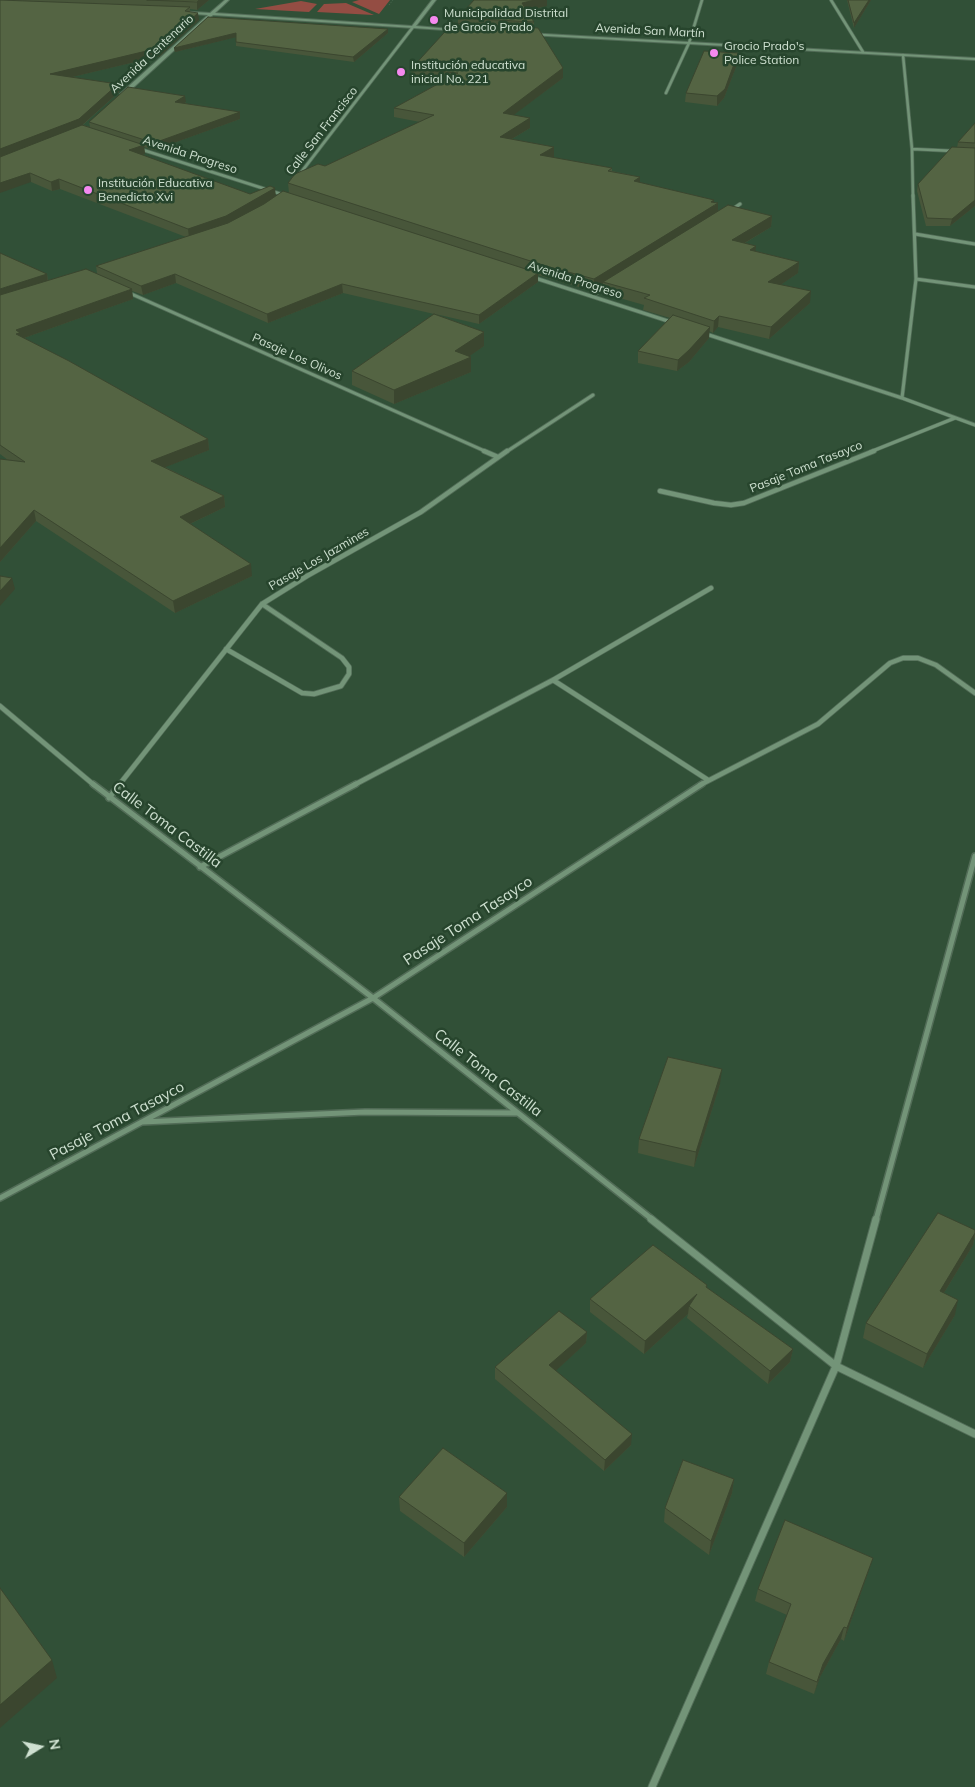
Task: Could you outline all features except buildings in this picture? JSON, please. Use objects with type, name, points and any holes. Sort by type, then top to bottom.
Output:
[{"type":"main road","name":"Avenida Centenario","points":[[117,99],[227,0]]},
{"type":"main road","points":[[413,27],[434,0]]},
{"type":"main road","points":[[173,11],[462,30]]},
{"type":"main road","name":"Avenida San Martín","points":[[522,33],[975,59]]},
{"type":"street","points":[[666,93],[689,43],[702,0]]},
{"type":"street","points":[[830,0],[864,52]]},
{"type":"street","name":"Calle San Francisco","points":[[296,180],[413,27]]},
{"type":"street","points":[[902,398],[916,279],[912,149],[903,55]]},
{"type":"street","name":"Avenida Progreso","points":[[138,148],[293,198]]},
{"type":"street","points":[[912,149],[957,152]]},
{"type":"street","name":"Calle San Francisco","points":[[277,200],[290,188]]},
{"type":"street","points":[[724,214],[740,204]]},
{"type":"street","points":[[915,234],[975,244]]},
{"type":"street","name":"Avenida Progreso","points":[[526,275],[676,324]]},
{"type":"street","points":[[916,279],[975,287]]},
{"type":"street","points":[[591,296],[611,285]]},
{"type":"street","name":"Pasaje Los Olivos","points":[[124,291],[498,457]]},
{"type":"street","points":[[695,330],[902,398],[975,425]]},
{"type":"street","name":"Pasaje Los Jazmines","points":[[109,798],[262,604],[307,576],[421,512],[498,457],[593,395]]},
{"type":"street","name":"Pasaje Toma Tasayco","points":[[660,491],[714,503],[731,504],[744,502],[955,418]]},
{"type":"street","points":[[200,867],[553,680],[711,588]]},
{"type":"street","points":[[226,649],[302,693],[314,694],[341,686],[349,674],[349,667],[342,658],[262,604]]},
{"type":"street","name":"Pasaje Toma Tasayco","points":[[0,1198],[373,998],[708,780],[818,724],[890,663],[903,658],[918,658],[936,665],[975,693]]},
{"type":"street","points":[[553,680],[708,780]]},
{"type":"street","name":"Calle Toma Castilla","points":[[0,706],[109,798],[373,998],[836,1366],[975,1434]]},
{"type":"street","points":[[652,1787],[836,1366],[975,856]]},
{"type":"street","points":[[140,1122],[365,1112],[519,1113]]},
{"type":"shaded area","points":[[359,0],[390,0],[379,14],[352,2]]},
{"type":"shaded area","points":[[301,1],[317,4],[309,12],[255,9]]},
{"type":"shaded area","points":[[346,3],[374,15],[317,12],[324,4]]},
{"type":"place","name":"Municipalidad Distrital de Grocio Prado","points":[[434,20]]},
{"type":"place","name":"Grocio Prado's Police Station","points":[[714,53]]},
{"type":"place","name":"Institución educativa inicial No. 221","points":[[401,72]]},
{"type":"place","name":"Institución Educativa Benedicto Xvi","points":[[88,190]]}]
